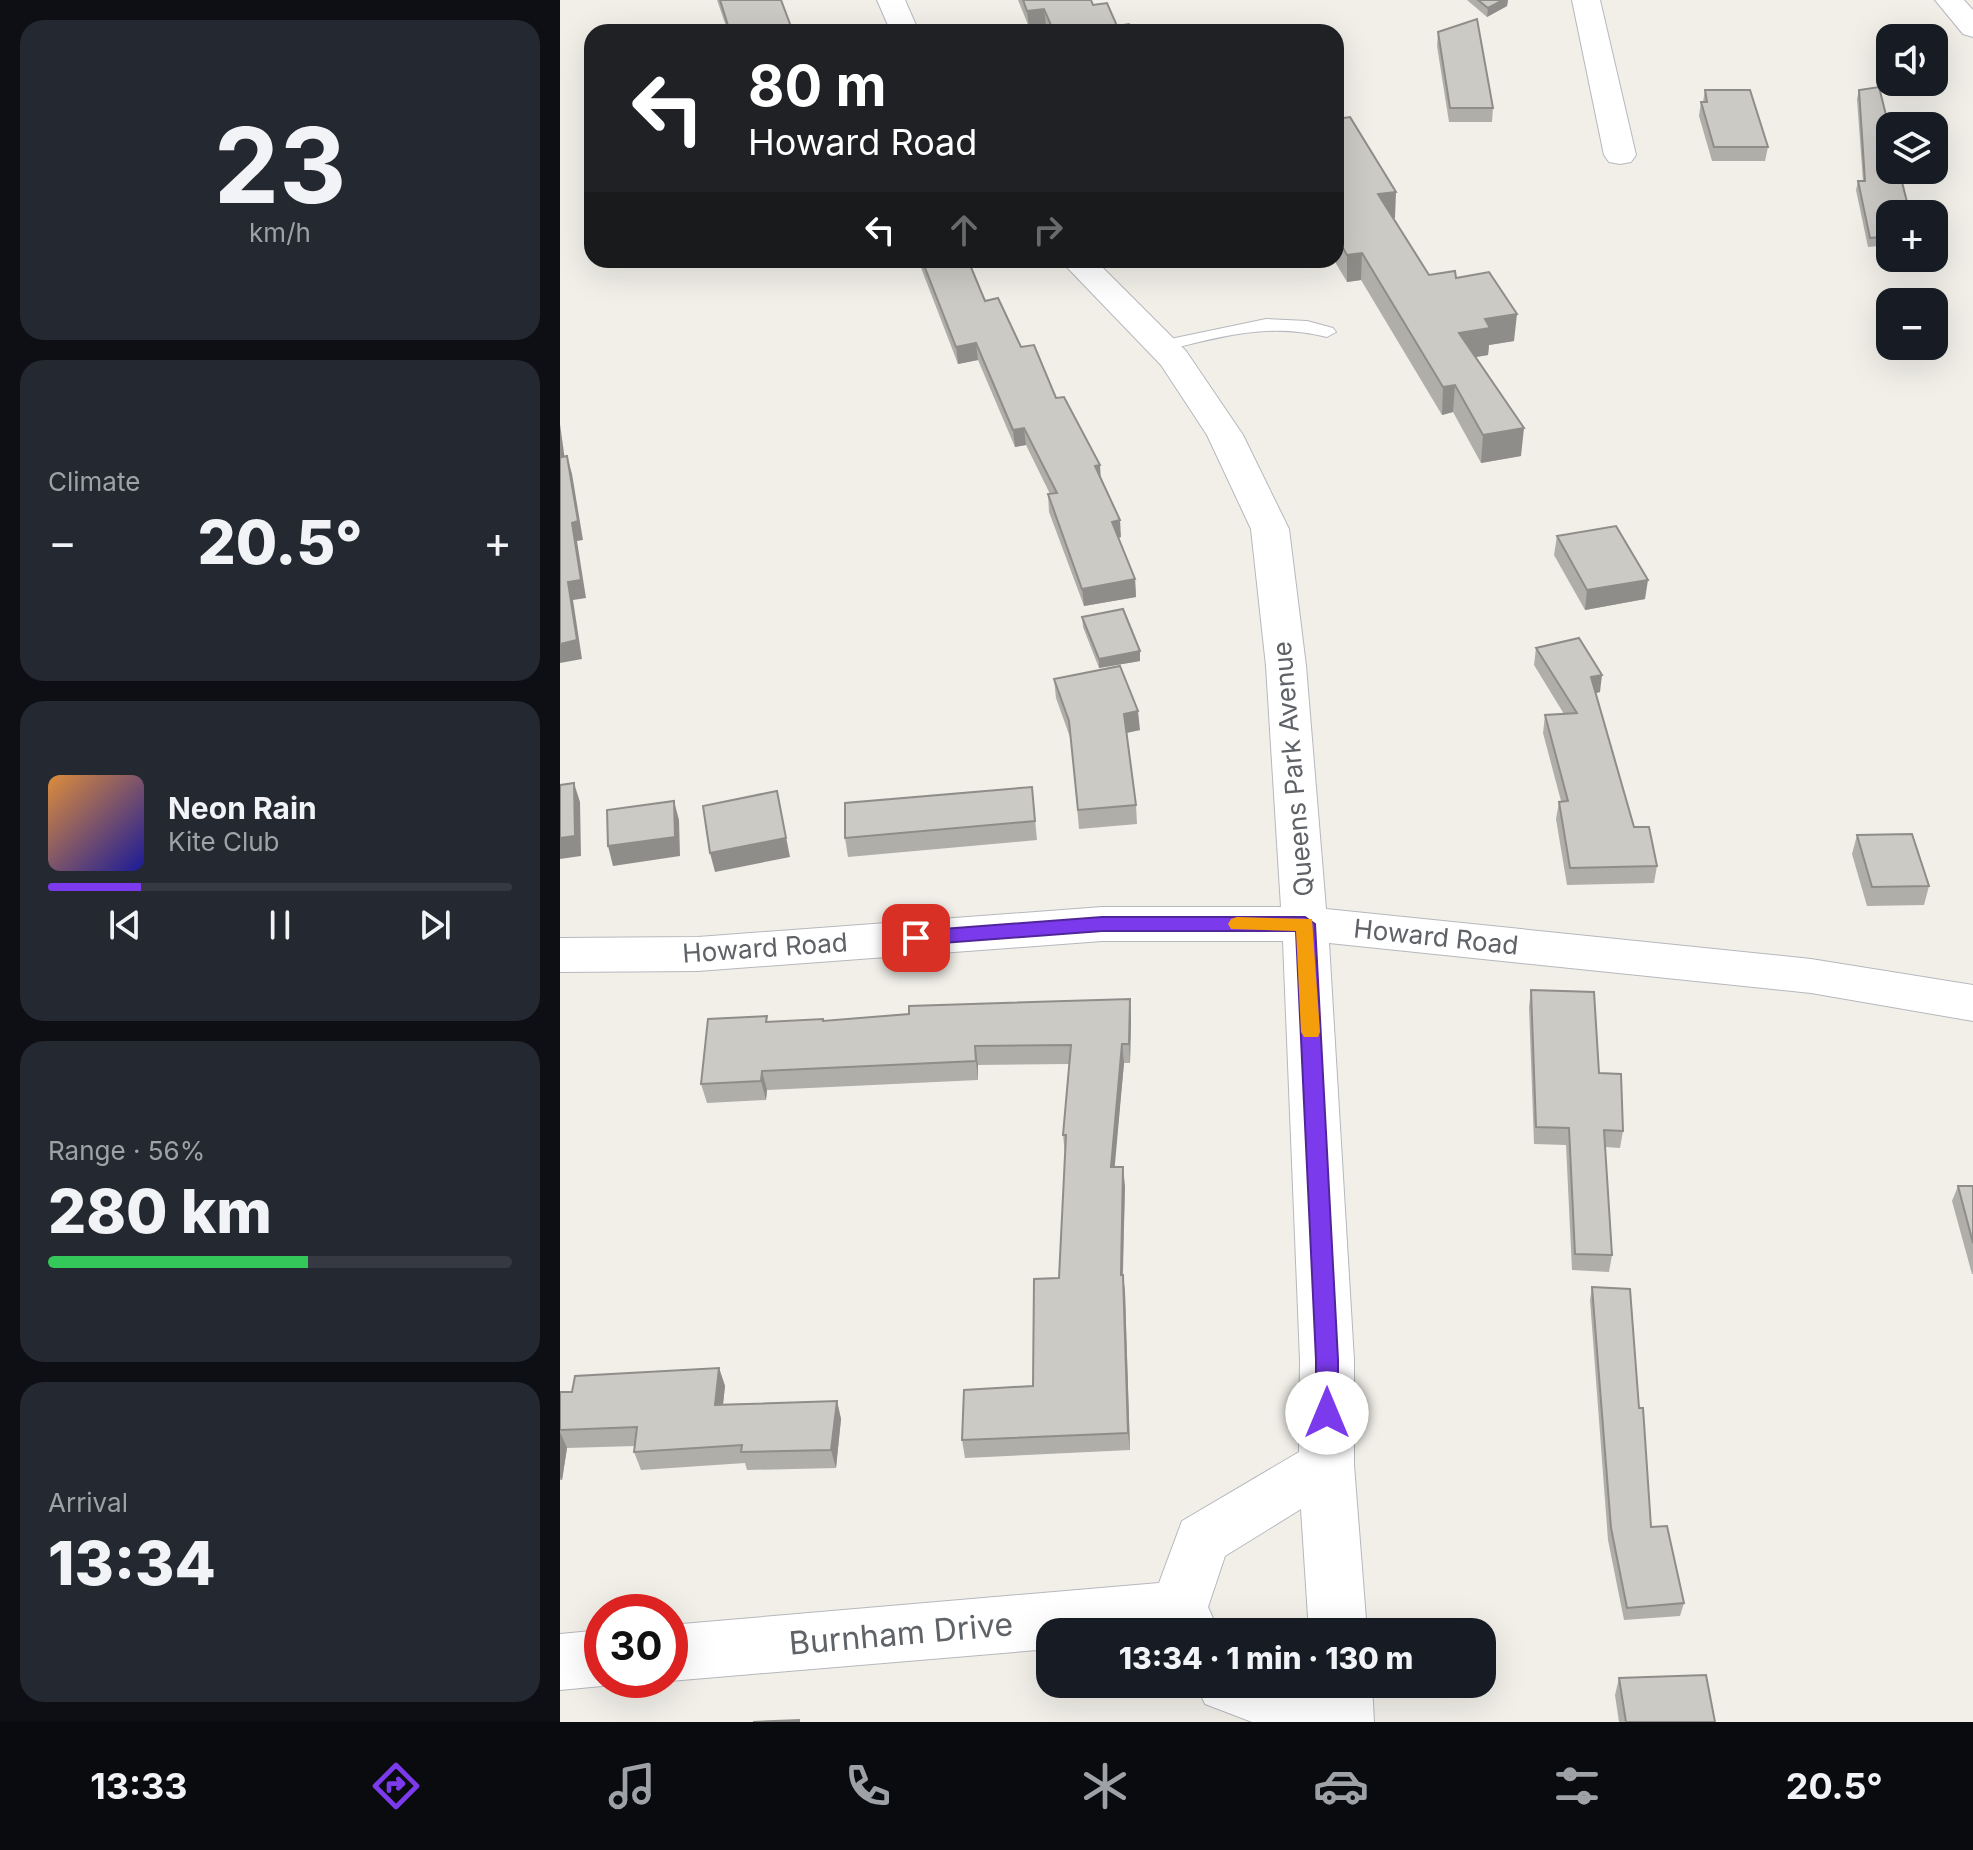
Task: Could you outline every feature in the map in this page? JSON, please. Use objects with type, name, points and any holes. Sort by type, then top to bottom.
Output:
[{"type":"street","points":[[891,0],[902,24]]},
{"type":"street","points":[[1586,0],[1620,155]]},
{"type":"street","points":[[1949,0],[1973,28]]},
{"type":"street","name":"Queens Park Avenue","points":[[1084,268],[1174,358],[1225,435],[1270,529],[1286,666],[1305,924],[1327,1360],[1326,1465],[1337,1618]]},
{"type":"street","name":"Howard Road","points":[[560,955],[698,954],[1102,924],[1305,924],[1811,976],[1973,1003]]},
{"type":"street","name":"Burnham Drive","points":[[1184,1618],[1202,1539],[1326,1465]]},
{"type":"street","name":"Burnham Drive","points":[[688,1652],[1036,1626]]},
{"type":"street","points":[[560,1662],[584,1660]]},
{"type":"street","points":[[1265,1698],[1332,1722]]},
{"type":"street","points":[[1343,1698],[1344,1722]]},
{"type":"lane","points":[[1162,346],[1264,324],[1306,323],[1327,332]]},
{"type":"building","points":[[720,0],[781,0],[790,24],[728,24]]},
{"type":"building","points":[[1023,0],[1091,0],[1093,5],[1107,3],[1116,24],[1051,24],[1044,9],[1027,11]]},
{"type":"building","points":[[1478,0],[1503,0],[1488,8]]},
{"type":"building","points":[[1477,19],[1493,108],[1450,108],[1438,32]]},
{"type":"building","points":[[1876,87],[1876,96],[1881,96],[1885,112],[1876,112],[1876,184],[1902,184],[1906,200],[1876,200],[1876,237],[1870,238],[1858,181],[1865,181],[1859,90]]},
{"type":"building","points":[[1705,90],[1750,90],[1768,147],[1714,147],[1701,102],[1707,102]]},
{"type":"building","points":[[1350,117],[1396,192],[1378,194],[1429,275],[1455,271],[1456,278],[1489,272],[1517,314],[1485,319],[1490,328],[1459,333],[1524,428],[1483,435],[1455,385],[1443,387],[1362,253],[1347,255],[1344,250],[1344,118]]},
{"type":"building","points":[[925,268],[971,268],[985,301],[998,298],[1021,347],[1034,345],[1056,398],[1064,397],[1100,465],[1095,466],[1120,520],[1112,522],[1135,579],[1082,589],[1048,494],[1057,493],[1024,428],[1013,430],[976,343],[956,347]]},
{"type":"building","points":[[560,441],[562,457],[567,456],[578,521],[572,523],[581,580],[568,582],[577,640],[560,644]]},
{"type":"building","points":[[1616,526],[1648,580],[1587,590],[1557,536]]},
{"type":"building","points":[[1123,609],[1140,651],[1099,659],[1082,617]]},
{"type":"building","points":[[1579,638],[1602,675],[1591,677],[1634,827],[1649,827],[1657,866],[1570,868],[1559,802],[1568,801],[1545,715],[1577,713],[1536,648]]},
{"type":"building","points":[[1120,666],[1138,711],[1124,714],[1136,805],[1078,810],[1069,721],[1054,679]]},
{"type":"building","points":[[574,783],[575,836],[560,838],[560,785]]},
{"type":"building","points":[[1032,787],[1035,821],[845,838],[845,803]]},
{"type":"building","points":[[777,791],[786,838],[710,853],[703,806]]},
{"type":"building","points":[[674,801],[675,837],[608,846],[607,810]]},
{"type":"building","points":[[1912,834],[1929,886],[1872,887],[1857,835]]},
{"type":"building","points":[[1531,990],[1594,992],[1599,1073],[1621,1074],[1623,1131],[1604,1130],[1612,1255],[1575,1254],[1569,1128],[1536,1127]]},
{"type":"building","points":[[1130,999],[1129,1044],[1122,1044],[1111,1167],[1123,1167],[1121,1275],[1128,1433],[962,1440],[964,1390],[1033,1386],[1034,1279],[1059,1278],[1066,1135],[1063,1135],[1071,1045],[975,1046],[976,1061],[762,1071],[761,1081],[701,1084],[708,1019],[767,1016],[766,1022],[823,1021],[909,1014],[909,1006]]},
{"type":"building","points":[[1958,1186],[1973,1186],[1973,1243]]},
{"type":"building","points":[[1592,1287],[1630,1289],[1639,1408],[1643,1408],[1651,1527],[1667,1526],[1684,1603],[1627,1608],[1611,1528]]},
{"type":"building","points":[[719,1368],[715,1405],[837,1401],[831,1450],[741,1452],[742,1445],[634,1452],[637,1427],[560,1430],[560,1392],[572,1392],[575,1376]]},
{"type":"building","points":[[1706,1675],[1715,1722],[1626,1722],[1619,1678]]},
{"type":"building","points":[[799,1720],[799,1722],[753,1722]]},
{"type":"slow traffic","points":[[1237,924],[1305,924],[1311,1032]]},
{"type":"route","points":[[916,938],[1102,924],[1305,924],[1327,1413]]}]
